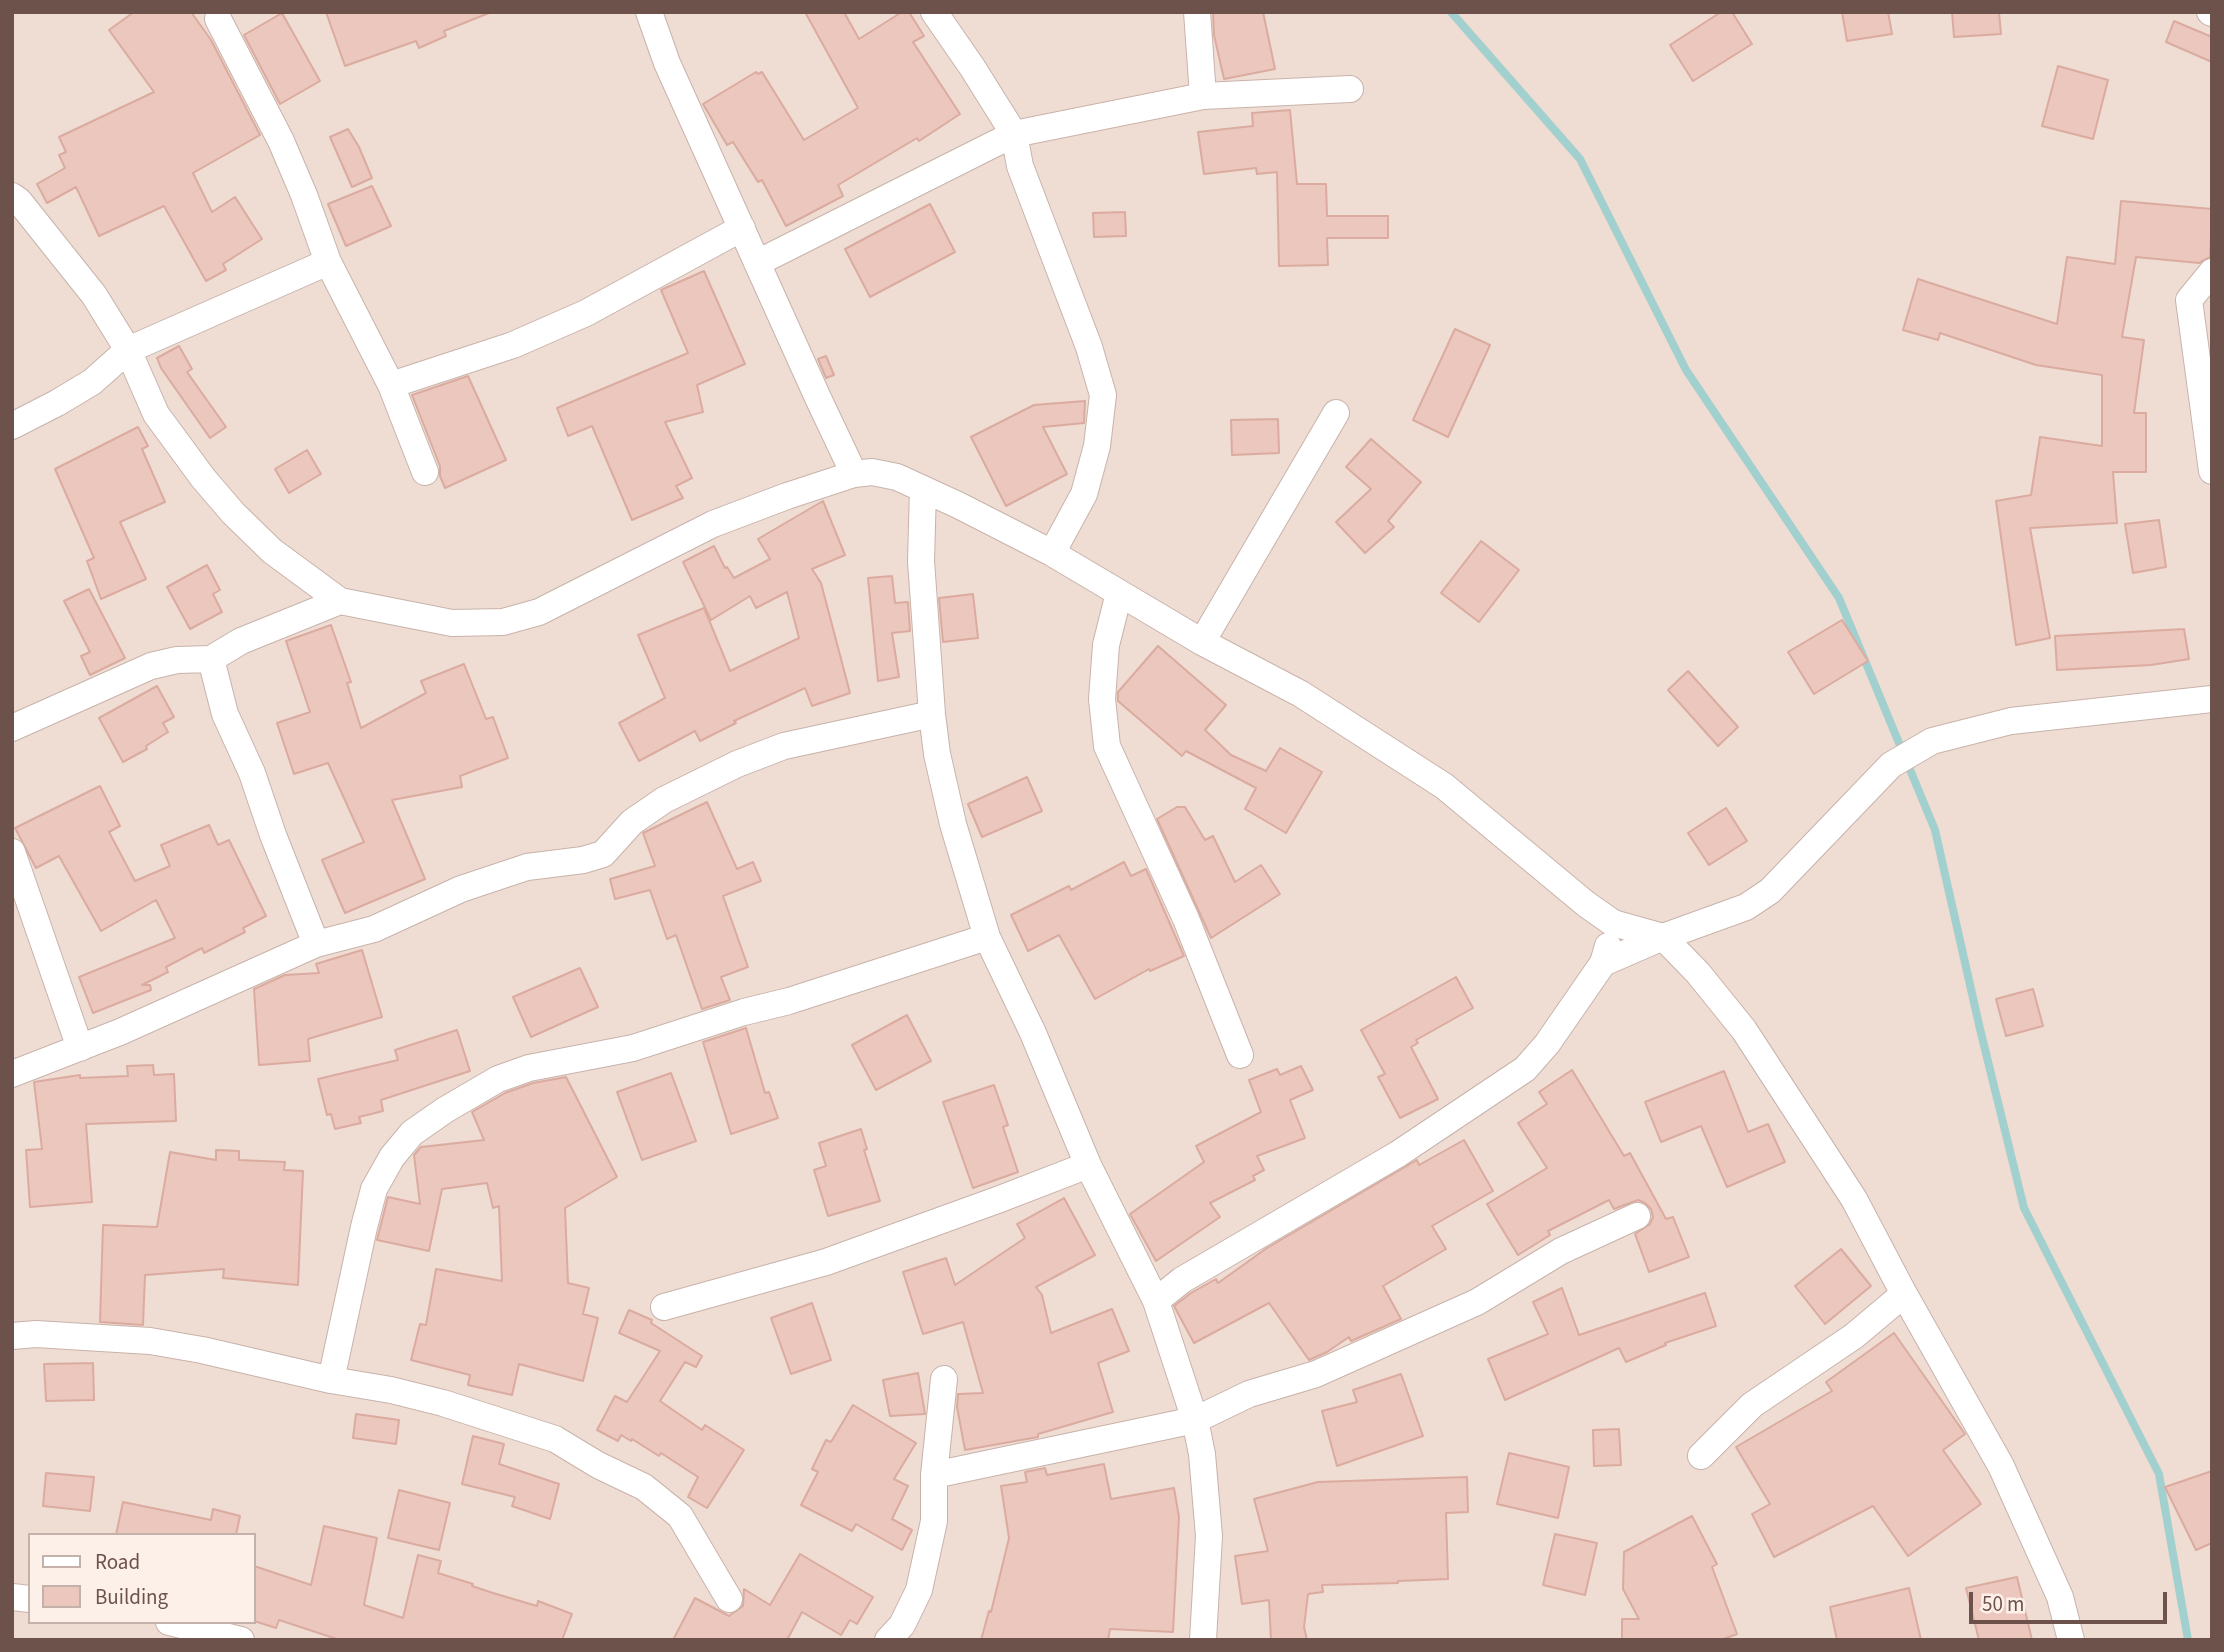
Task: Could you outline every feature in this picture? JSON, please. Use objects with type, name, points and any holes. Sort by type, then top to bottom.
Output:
[{"type":"street","points":[[649,12],[667,63],[854,474]]},
{"type":"street","points":[[934,12],[1014,134],[1020,166],[1089,347],[1103,395],[1097,446],[1084,494],[1052,553]]},
{"type":"street","points":[[1197,12],[1203,96]]},
{"type":"street","points":[[218,19],[281,141],[328,262],[391,385],[425,472]]},
{"type":"street","points":[[757,263],[1014,134],[1203,96],[1350,89]]},
{"type":"street","points":[[12,196],[19,201],[94,295],[128,350],[156,414],[203,478],[233,513],[272,551],[340,601],[452,623],[503,622],[539,612],[713,524],[838,477],[872,472],[897,477],[1052,553],[1202,642],[1301,694],[1444,786],[1586,904],[1613,923],[1663,937],[1699,974],[1744,1030],[1854,1199],[2001,1466],[2060,1597],[2071,1640]]},
{"type":"street","points":[[391,385],[513,345],[586,313],[742,228]]},
{"type":"street","points":[[12,426],[92,382],[128,350],[328,262]]},
{"type":"street","points":[[2212,272],[2189,300],[2212,471]]},
{"type":"street","points":[[1202,642],[1336,413]]},
{"type":"street","points":[[923,489],[921,561],[932,714],[937,754],[953,824],[987,937],[1032,1033],[1088,1165],[1156,1301],[1195,1420],[1202,1454],[1209,1536],[1203,1640]]},
{"type":"street","points":[[1119,593],[1106,645],[1102,699],[1107,746],[1186,919],[1240,1055]]},
{"type":"street","points":[[12,728],[151,666],[177,660],[211,659],[241,641],[340,601]]},
{"type":"street","points":[[211,659],[226,713],[252,773],[316,944]]},
{"type":"street","points":[[1603,963],[1663,937],[1746,907],[1770,891],[1891,765],[1932,741],[2011,721],[2212,699]]},
{"type":"street","points":[[12,1074],[120,1032],[316,944],[374,929],[495,876],[527,867],[583,860],[603,854],[632,822],[664,800],[737,764],[784,746],[932,714]]},
{"type":"street","points":[[12,852],[79,1048]]},
{"type":"street","points":[[1156,1301],[1182,1280],[1398,1154],[1525,1069],[1547,1044],[1603,963],[1613,923]]},
{"type":"street","points":[[331,1380],[374,1189],[392,1157],[412,1133],[445,1110],[498,1079],[529,1068],[633,1048],[987,937]]},
{"type":"street","points":[[664,1307],[826,1262],[1088,1165]]},
{"type":"street","points":[[934,1475],[1195,1420],[1249,1394],[1316,1374],[1477,1303],[1561,1251],[1637,1216]]},
{"type":"street","points":[[1701,1456],[1752,1405],[1854,1336],[1904,1294]]},
{"type":"street","points":[[12,1336],[36,1334],[150,1341],[202,1350],[443,1403],[555,1440],[644,1487],[680,1516],[729,1599]]},
{"type":"street","points":[[888,1640],[902,1625],[919,1591],[934,1521],[934,1475],[944,1379]]},
{"type":"street","points":[[177,1624],[241,1640]]},
{"type":"shaded area","points":[[12,12],[2212,12],[2212,1640],[12,1640]]},
{"type":"building","points":[[134,12],[191,12],[211,40],[260,135],[193,173],[212,212],[235,197],[262,239],[223,264],[226,270],[206,281],[164,206],[99,236],[76,187],[47,203],[37,184],[65,168],[59,155],[66,152],[59,137],[154,92],[109,30]]},
{"type":"building","points":[[326,12],[489,13],[444,31],[446,36],[419,48],[416,41],[345,66]]},
{"type":"building","points":[[805,12],[844,12],[859,39],[902,12],[909,12],[924,36],[913,42],[960,114],[919,141],[917,138],[838,185],[843,196],[786,226],[762,180],[758,182],[733,142],[727,145],[703,104],[756,72],[762,72],[804,140],[858,108]]},
{"type":"building","points":[[1213,12],[1263,12],[1275,69],[1224,79],[1214,35]]},
{"type":"building","points":[[1721,12],[1732,12],[1752,44],[1693,81],[1670,45]]},
{"type":"building","points":[[1842,12],[1888,12],[1892,34],[1847,41]]},
{"type":"building","points":[[1952,12],[1999,12],[2001,34],[1954,37]]},
{"type":"building","points":[[282,13],[320,81],[280,104],[244,35]]},
{"type":"building","points":[[2174,21],[2212,37],[2212,62],[2166,42]]},
{"type":"building","points":[[2058,66],[2108,80],[2093,139],[2042,126]]},
{"type":"building","points":[[1290,110],[1297,184],[1326,184],[1327,216],[1388,216],[1388,238],[1327,238],[1328,265],[1279,266],[1277,172],[1257,174],[1256,168],[1204,174],[1198,132],[1253,126],[1252,113]]},
{"type":"building","points":[[348,129],[372,178],[352,187],[330,137]]},
{"type":"building","points":[[372,186],[391,226],[346,246],[328,204]]},
{"type":"building","points":[[2121,201],[2212,209],[2210,257],[2199,263],[2136,257],[2122,337],[2144,340],[2134,413],[2146,413],[2146,472],[2113,472],[2117,523],[2030,528],[2050,638],[2016,645],[1996,501],[2031,495],[2040,437],[2102,446],[2102,375],[2036,365],[1940,333],[1938,340],[1903,330],[1918,279],[2057,324],[2067,257],[2115,264]]},
{"type":"building","points":[[930,204],[955,252],[870,297],[845,249]]},
{"type":"building","points":[[1125,212],[1126,236],[1094,237],[1093,213]]},
{"type":"building","points":[[704,271],[745,364],[697,385],[703,412],[665,422],[692,478],[676,486],[683,498],[632,520],[592,426],[568,436],[557,408],[688,353],[661,290]]},
{"type":"building","points":[[1455,329],[1490,345],[1448,437],[1413,420]]},
{"type":"building","points":[[179,346],[192,369],[187,372],[226,427],[210,438],[161,368],[157,358]]},
{"type":"building","points":[[826,356],[834,375],[826,378],[818,359]]},
{"type":"building","points":[[468,376],[506,460],[445,488],[440,476],[440,466],[412,395]]},
{"type":"building","points":[[1085,401],[1084,423],[1043,427],[1067,474],[1006,506],[971,437],[1034,405]]},
{"type":"building","points":[[1278,419],[1279,453],[1232,455],[1231,420]]},
{"type":"building","points":[[138,427],[148,446],[142,449],[165,502],[120,522],[146,579],[101,599],[87,561],[94,558],[55,469]]},
{"type":"building","points":[[1371,439],[1421,482],[1388,521],[1394,527],[1365,553],[1336,522],[1371,489],[1346,467]]},
{"type":"building","points":[[307,450],[321,474],[289,493],[275,469]]},
{"type":"building","points":[[823,501],[845,555],[812,569],[821,583],[850,693],[812,706],[805,688],[734,721],[736,723],[700,741],[695,731],[639,761],[619,723],[665,698],[638,635],[704,608],[730,671],[799,638],[787,592],[756,608],[750,596],[711,620],[683,562],[714,546],[725,568],[727,567],[734,578],[770,559],[758,539]]},
{"type":"building","points":[[2159,520],[2166,567],[2133,573],[2125,524]]},
{"type":"building","points":[[1481,541],[1519,570],[1479,622],[1441,593]]},
{"type":"building","points":[[207,565],[220,590],[213,594],[222,612],[190,629],[167,587]]},
{"type":"building","points":[[892,576],[895,603],[908,602],[910,631],[892,633],[899,677],[878,681],[868,578]]},
{"type":"building","points":[[89,589],[125,658],[90,675],[81,656],[90,652],[64,601]]},
{"type":"building","points":[[973,594],[978,638],[943,642],[939,598]]},
{"type":"building","points":[[1842,620],[1868,661],[1814,694],[1788,652]]},
{"type":"building","points":[[331,625],[351,682],[347,683],[361,728],[426,693],[421,681],[464,664],[486,719],[493,717],[508,758],[460,776],[462,787],[392,800],[425,879],[345,913],[322,860],[364,842],[328,763],[294,774],[277,723],[310,712],[286,641]]},
{"type":"building","points":[[2184,629],[2189,659],[2151,665],[2057,670],[2055,636]]},
{"type":"building","points":[[1158,646],[1226,705],[1205,730],[1231,755],[1266,771],[1280,748],[1322,772],[1286,833],[1245,809],[1256,788],[1186,751],[1182,756],[1118,701],[1118,692]]},
{"type":"building","points":[[1688,671],[1738,727],[1718,746],[1668,690]]},
{"type":"building","points":[[157,686],[174,717],[163,723],[168,732],[146,746],[147,749],[123,762],[99,718]]},
{"type":"building","points":[[1027,777],[1042,811],[982,837],[968,804]]},
{"type":"building","points":[[100,786],[120,826],[109,832],[135,881],[170,866],[161,845],[209,825],[218,845],[229,840],[266,916],[243,928],[245,932],[204,953],[202,948],[166,967],[168,972],[142,985],[150,985],[151,990],[93,1013],[79,977],[175,938],[156,900],[101,931],[59,856],[36,868],[15,828]]},
{"type":"building","points":[[707,802],[737,869],[753,862],[761,881],[723,896],[748,967],[721,977],[730,1000],[702,1009],[676,935],[667,939],[650,890],[615,899],[610,879],[655,866],[643,833]]},
{"type":"building","points":[[1177,807],[1185,807],[1205,840],[1213,836],[1235,882],[1261,865],[1280,894],[1211,938],[1157,819]]},
{"type":"building","points":[[1726,808],[1747,841],[1709,865],[1688,833]]},
{"type":"building","points":[[1124,862],[1131,876],[1146,869],[1184,956],[1150,971],[1149,969],[1095,999],[1059,935],[1028,951],[1011,915],[1069,886],[1071,890]]},
{"type":"building","points":[[362,950],[382,1017],[308,1039],[310,1061],[259,1065],[254,989],[285,975],[319,973],[316,964]]},
{"type":"building","points":[[580,968],[598,1007],[531,1037],[513,997]]},
{"type":"building","points":[[1456,977],[1473,1008],[1416,1040],[1418,1043],[1411,1047],[1438,1099],[1400,1118],[1378,1077],[1385,1074],[1361,1030]]},
{"type":"building","points":[[2033,989],[2043,1026],[2006,1036],[1996,999]]},
{"type":"building","points":[[907,1015],[931,1061],[876,1090],[852,1045]]},
{"type":"building","points":[[746,1028],[765,1093],[769,1092],[778,1118],[731,1134],[703,1042]]},
{"type":"building","points":[[457,1030],[470,1071],[381,1100],[383,1111],[359,1117],[361,1123],[335,1129],[331,1114],[327,1115],[318,1079],[398,1060],[395,1050]]},
{"type":"building","points":[[153,1065],[154,1075],[174,1074],[176,1121],[86,1124],[92,1202],[30,1207],[26,1150],[42,1149],[34,1082],[80,1075],[80,1078],[128,1076],[127,1066]]},
{"type":"building","points":[[1301,1066],[1313,1090],[1290,1100],[1305,1138],[1257,1156],[1264,1170],[1253,1176],[1255,1180],[1210,1203],[1220,1217],[1156,1261],[1130,1214],[1204,1162],[1196,1146],[1261,1112],[1249,1080],[1277,1069],[1280,1075]]},
{"type":"building","points":[[1572,1070],[1624,1156],[1630,1153],[1666,1219],[1673,1217],[1689,1257],[1649,1272],[1635,1234],[1650,1224],[1653,1217],[1651,1209],[1638,1200],[1614,1209],[1609,1200],[1548,1231],[1550,1235],[1518,1255],[1487,1204],[1547,1168],[1518,1123],[1547,1104],[1539,1092]]},
{"type":"building","points":[[1724,1071],[1748,1132],[1768,1124],[1785,1162],[1727,1187],[1701,1126],[1661,1142],[1645,1102]]},
{"type":"building","points":[[671,1073],[696,1141],[642,1160],[617,1092]]},
{"type":"building","points":[[566,1077],[617,1177],[565,1208],[568,1283],[589,1288],[583,1314],[598,1318],[583,1381],[519,1364],[512,1395],[468,1385],[470,1375],[411,1360],[420,1324],[426,1325],[436,1269],[502,1281],[499,1206],[493,1208],[487,1183],[442,1189],[429,1251],[377,1240],[388,1197],[420,1204],[414,1155],[421,1147],[484,1140],[472,1112],[505,1093],[533,1083]]},
{"type":"building","points":[[994,1085],[1008,1125],[1003,1127],[1018,1172],[973,1188],[943,1102]]},
{"type":"building","points":[[861,1129],[867,1149],[864,1150],[880,1201],[828,1216],[814,1170],[826,1166],[819,1143]]},
{"type":"building","points":[[1464,1140],[1493,1191],[1432,1226],[1446,1249],[1383,1286],[1401,1319],[1351,1341],[1349,1337],[1309,1360],[1269,1303],[1194,1343],[1174,1306],[1191,1293],[1216,1279],[1218,1283],[1267,1248],[1417,1160],[1419,1165]]},
{"type":"building","points":[[216,1150],[239,1151],[239,1160],[285,1162],[284,1170],[303,1171],[298,1285],[223,1278],[224,1269],[145,1275],[143,1325],[100,1322],[103,1225],[157,1227],[170,1152],[216,1160]]},
{"type":"building","points":[[1064,1198],[1095,1255],[1036,1287],[1042,1295],[1051,1333],[1112,1309],[1129,1351],[1098,1363],[1113,1412],[1038,1434],[1038,1437],[965,1450],[957,1407],[958,1394],[983,1393],[963,1322],[923,1334],[903,1272],[946,1258],[955,1285],[1025,1238],[1017,1224]]},
{"type":"building","points":[[1841,1249],[1871,1286],[1825,1324],[1795,1286]]},
{"type":"building","points":[[1562,1288],[1579,1335],[1705,1293],[1716,1326],[1665,1343],[1666,1345],[1626,1362],[1619,1348],[1505,1400],[1488,1359],[1548,1334],[1533,1302]]},
{"type":"building","points":[[812,1303],[831,1360],[791,1374],[771,1318]]},
{"type":"building","points":[[629,1310],[652,1320],[651,1323],[702,1356],[696,1367],[685,1362],[660,1401],[702,1430],[705,1425],[744,1450],[707,1508],[688,1497],[698,1477],[661,1453],[659,1456],[632,1439],[631,1441],[621,1435],[618,1441],[597,1430],[615,1396],[627,1402],[660,1351],[619,1333]]},
{"type":"building","points":[[1894,1333],[1965,1434],[1943,1450],[1981,1504],[1908,1556],[1873,1506],[1774,1557],[1752,1514],[1770,1504],[1736,1447],[1832,1391],[1826,1382]]},
{"type":"building","points":[[93,1363],[94,1400],[46,1401],[44,1364]]},
{"type":"building","points":[[918,1373],[925,1414],[890,1416],[883,1380]]},
{"type":"building","points":[[1401,1374],[1423,1436],[1337,1466],[1322,1411],[1357,1402],[1353,1390]]},
{"type":"building","points":[[853,1405],[916,1443],[894,1479],[908,1486],[892,1519],[912,1530],[902,1550],[856,1524],[852,1531],[801,1505],[818,1472],[812,1469],[826,1440],[831,1442]]},
{"type":"building","points":[[356,1414],[399,1420],[396,1444],[353,1438]]},
{"type":"building","points":[[1619,1429],[1621,1465],[1594,1466],[1593,1430]]},
{"type":"building","points":[[473,1436],[504,1444],[499,1464],[559,1484],[550,1519],[512,1506],[515,1497],[462,1484]]},
{"type":"building","points":[[1509,1453],[1569,1467],[1558,1518],[1497,1504]]},
{"type":"building","points":[[1104,1464],[1111,1499],[1174,1488],[1179,1517],[1173,1632],[1110,1629],[1108,1640],[981,1640],[989,1611],[991,1612],[1009,1538],[1001,1486],[1027,1482],[1025,1472],[1045,1468],[1047,1475]]},
{"type":"building","points":[[2212,1471],[2212,1543],[2196,1550],[2165,1487]]},
{"type":"building","points":[[46,1473],[94,1477],[90,1511],[43,1506]]},
{"type":"building","points":[[1467,1477],[1468,1512],[1446,1513],[1448,1579],[1322,1585],[1323,1592],[1308,1594],[1304,1627],[1307,1640],[1271,1640],[1269,1600],[1242,1604],[1235,1556],[1268,1551],[1254,1499],[1318,1482]]},
{"type":"building","points":[[399,1490],[450,1503],[439,1550],[388,1538]]},
{"type":"building","points":[[123,1502],[211,1520],[213,1509],[240,1516],[236,1533],[116,1533]]},
{"type":"building","points":[[1692,1516],[1717,1564],[1712,1567],[1737,1634],[1721,1640],[1622,1640],[1622,1619],[1639,1619],[1623,1589],[1624,1552]]},
{"type":"building","points":[[324,1526],[377,1538],[364,1605],[403,1618],[418,1555],[441,1561],[438,1573],[493,1593],[537,1606],[538,1601],[572,1614],[562,1640],[340,1640],[279,1620],[276,1628],[256,1622],[256,1567],[311,1585]]},
{"type":"building","points":[[1555,1534],[1597,1543],[1585,1595],[1543,1585]]},
{"type":"building","points":[[800,1554],[873,1597],[857,1624],[850,1620],[841,1635],[802,1612],[787,1640],[673,1640],[695,1598],[729,1616],[743,1606],[744,1589],[770,1605]]},
{"type":"building","points":[[2017,1577],[2032,1640],[1979,1640],[1966,1588]]},
{"type":"building","points":[[1909,1588],[1921,1640],[1837,1640],[1830,1607]]},
{"type":"waterway","points":[[1451,12],[1580,159],[1686,370],[1839,598],[1935,830],[2024,1208],[2159,1474],[2188,1640]]}]
